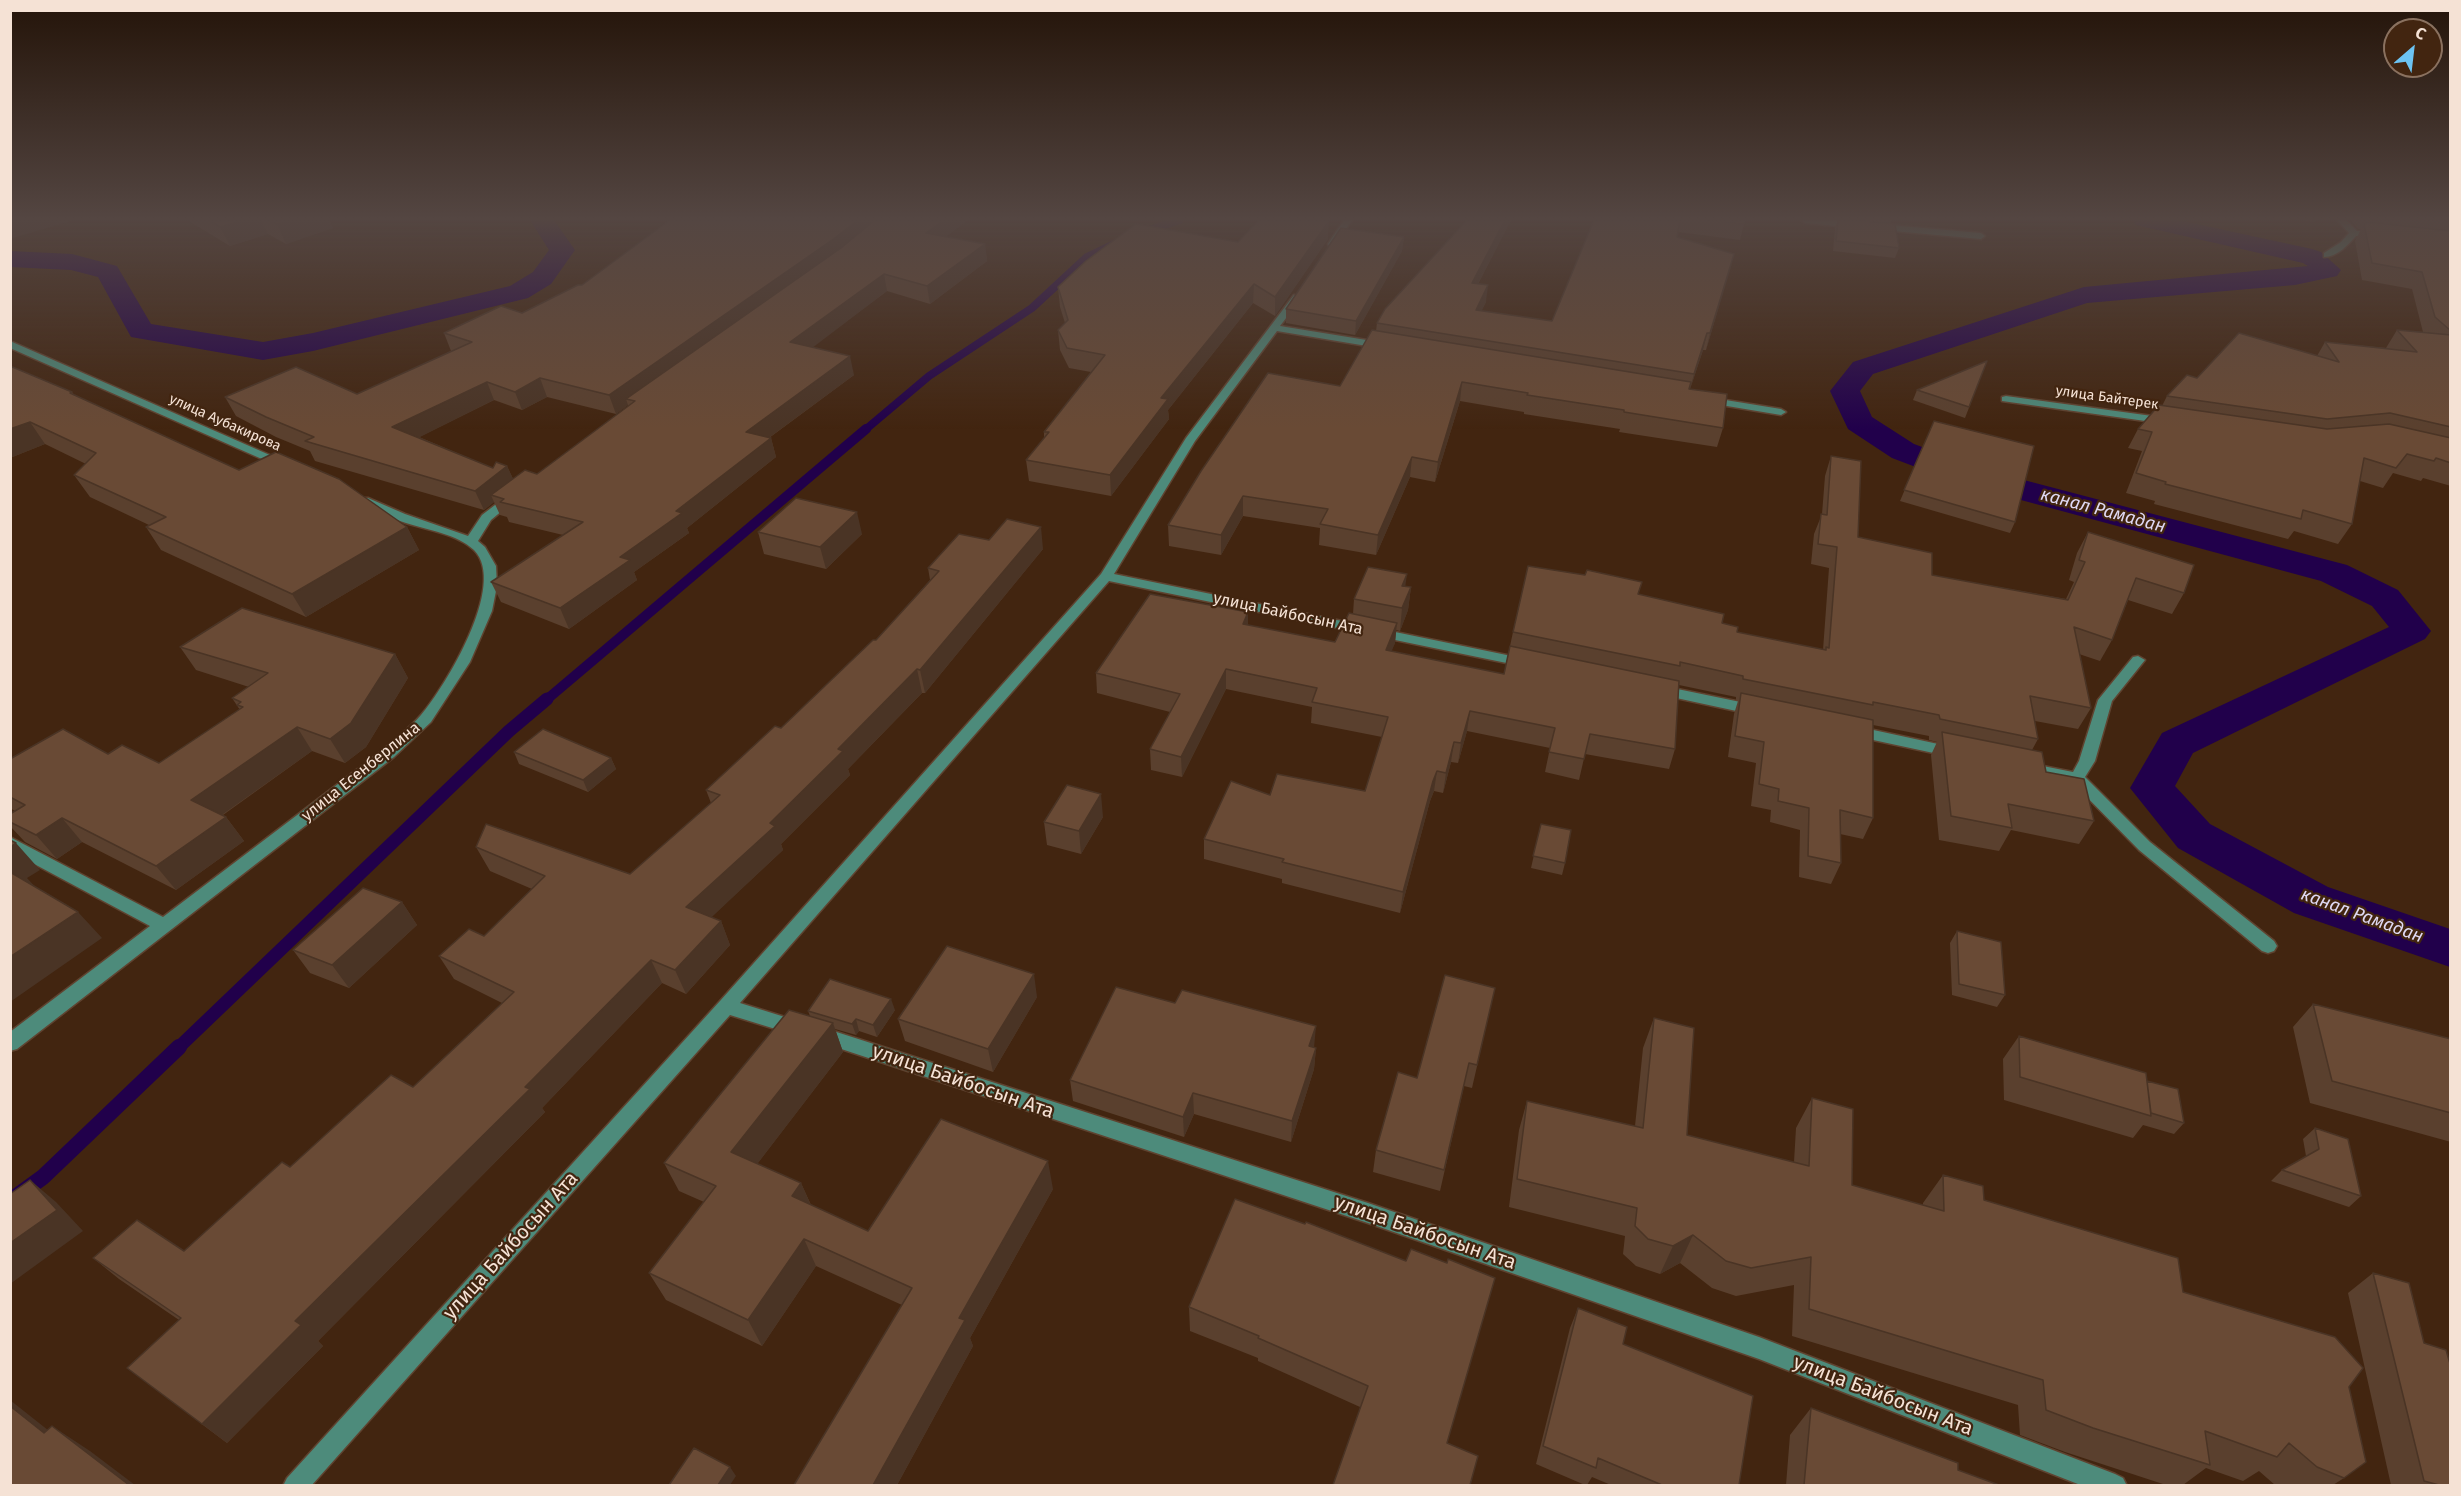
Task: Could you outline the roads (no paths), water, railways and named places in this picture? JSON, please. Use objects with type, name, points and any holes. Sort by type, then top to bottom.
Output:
[{"type":"street","name":"улица Байбосын Ата","points":[[296,1485],[726,1006],[1106,576],[1190,440],[1275,328],[1301,290]]},
{"type":"street","points":[[1275,328],[1393,348]]},
{"type":"street","name":"улица Аубакирова","points":[[10,344],[293,469]]},
{"type":"street","points":[[1699,398],[1781,412]]},
{"type":"street","name":"улица Байтерек","points":[[2006,399],[2183,423]]},
{"type":"street","points":[[358,498],[401,517],[471,542],[486,518],[523,488]]},
{"type":"street","name":"улица Есенберлина","points":[[10,1043],[389,753],[425,720],[453,682],[474,643],[488,598],[491,568],[483,552],[471,542]]},
{"type":"street","name":"улица Байбосын Ата","points":[[1106,576],[1543,666]]},
{"type":"street","points":[[2077,778],[2086,761],[2105,700],[2138,660]]},
{"type":"street","points":[[1648,688],[1764,712]]},
{"type":"street","points":[[1845,729],[1961,754]]},
{"type":"street","points":[[2019,766],[2077,778],[2102,807],[2157,859],[2268,946]]},
{"type":"street","points":[[10,843],[165,926]]},
{"type":"street","name":"улица Байбосын Ата","points":[[726,1006],[860,1047],[1123,1135],[1368,1213],[1759,1348],[2115,1485]]},
{"type":"waterway","name":"канал Рамадан","points":[[118,290],[141,331],[263,351],[313,342],[523,290]]},
{"type":"waterway","points":[[865,430],[929,376],[1032,308],[1052,290]]},
{"type":"waterway","name":"канал Рамадан","points":[[2145,290],[2084,295],[1863,368],[1845,391],[1859,422],[1903,451],[1970,476],[2334,573],[2385,598],[2412,631],[2177,743],[2152,788],[2194,836],[2311,900],[2450,948]]},
{"type":"waterway","points":[[545,701],[866,429]]},
{"type":"waterway","points":[[177,1049],[509,731],[547,699]]},
{"type":"waterway","points":[[10,1201],[43,1177],[179,1047]]}]
